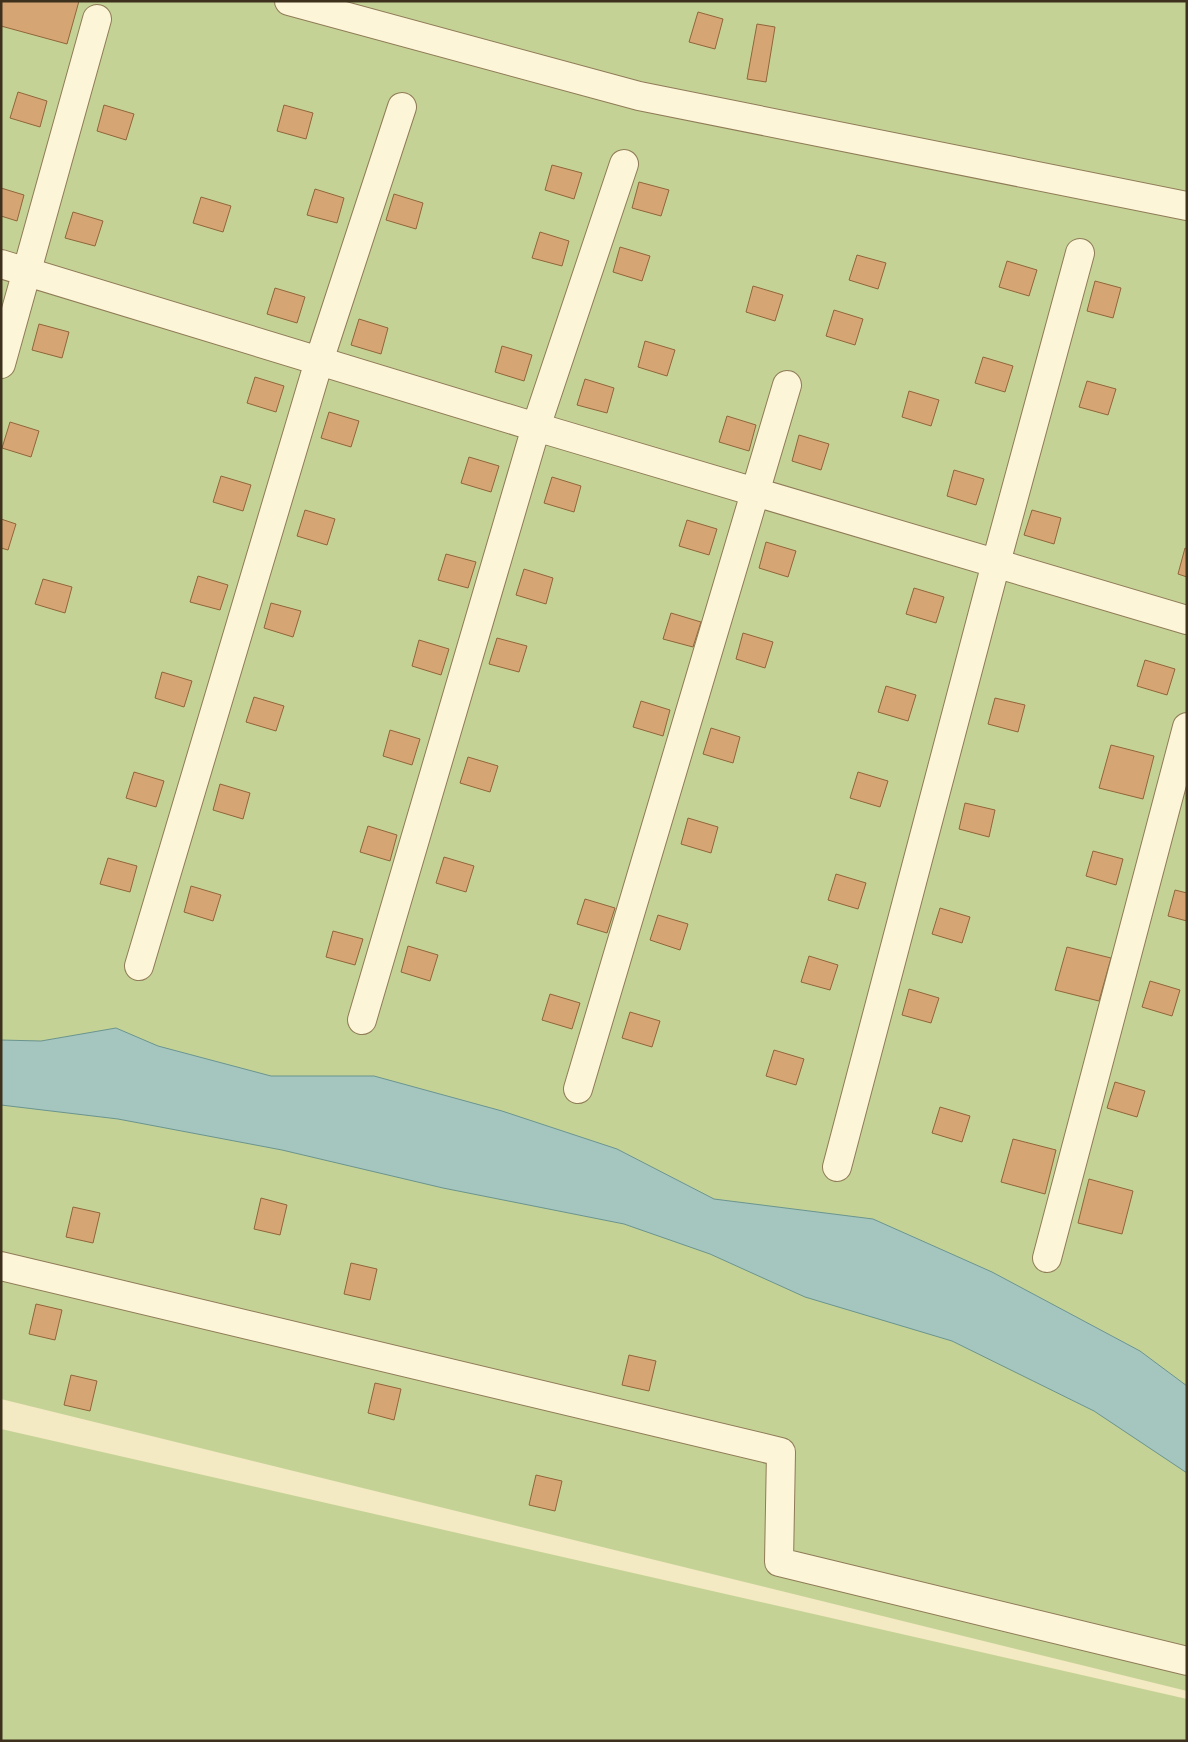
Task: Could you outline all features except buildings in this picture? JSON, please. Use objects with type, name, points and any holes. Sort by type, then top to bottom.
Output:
[{"type":"lane","points":[[289,1],[640,96],[1187,206]]},
{"type":"lane","points":[[1,364],[97,20]]},
{"type":"lane","points":[[139,966],[318,361],[402,107]]},
{"type":"lane","points":[[362,1020],[536,427],[624,164]]},
{"type":"lane","points":[[837,1167],[996,563],[1080,253]]},
{"type":"lane","points":[[1,264],[536,427],[1187,620]]},
{"type":"lane","points":[[578,1089],[787,385]]},
{"type":"lane","points":[[1047,1258],[1187,727]]},
{"type":"lane","points":[[1,1266],[781,1452],[780,1562],[1187,1661]]},
{"type":"green space","points":[[1,1],[1187,1],[1187,1691],[1,1399]]},
{"type":"green space","points":[[1,1429],[1187,1699],[1187,1741],[1,1741]]},
{"type":"water","points":[[116,1028],[158,1046],[271,1076],[374,1076],[502,1111],[617,1149],[714,1199],[873,1219],[992,1272],[1140,1351],[1187,1386],[1187,1473],[1094,1411],[952,1341],[805,1297],[710,1254],[624,1224],[443,1188],[282,1150],[118,1119],[1,1105],[1,1040],[41,1041]]}]
